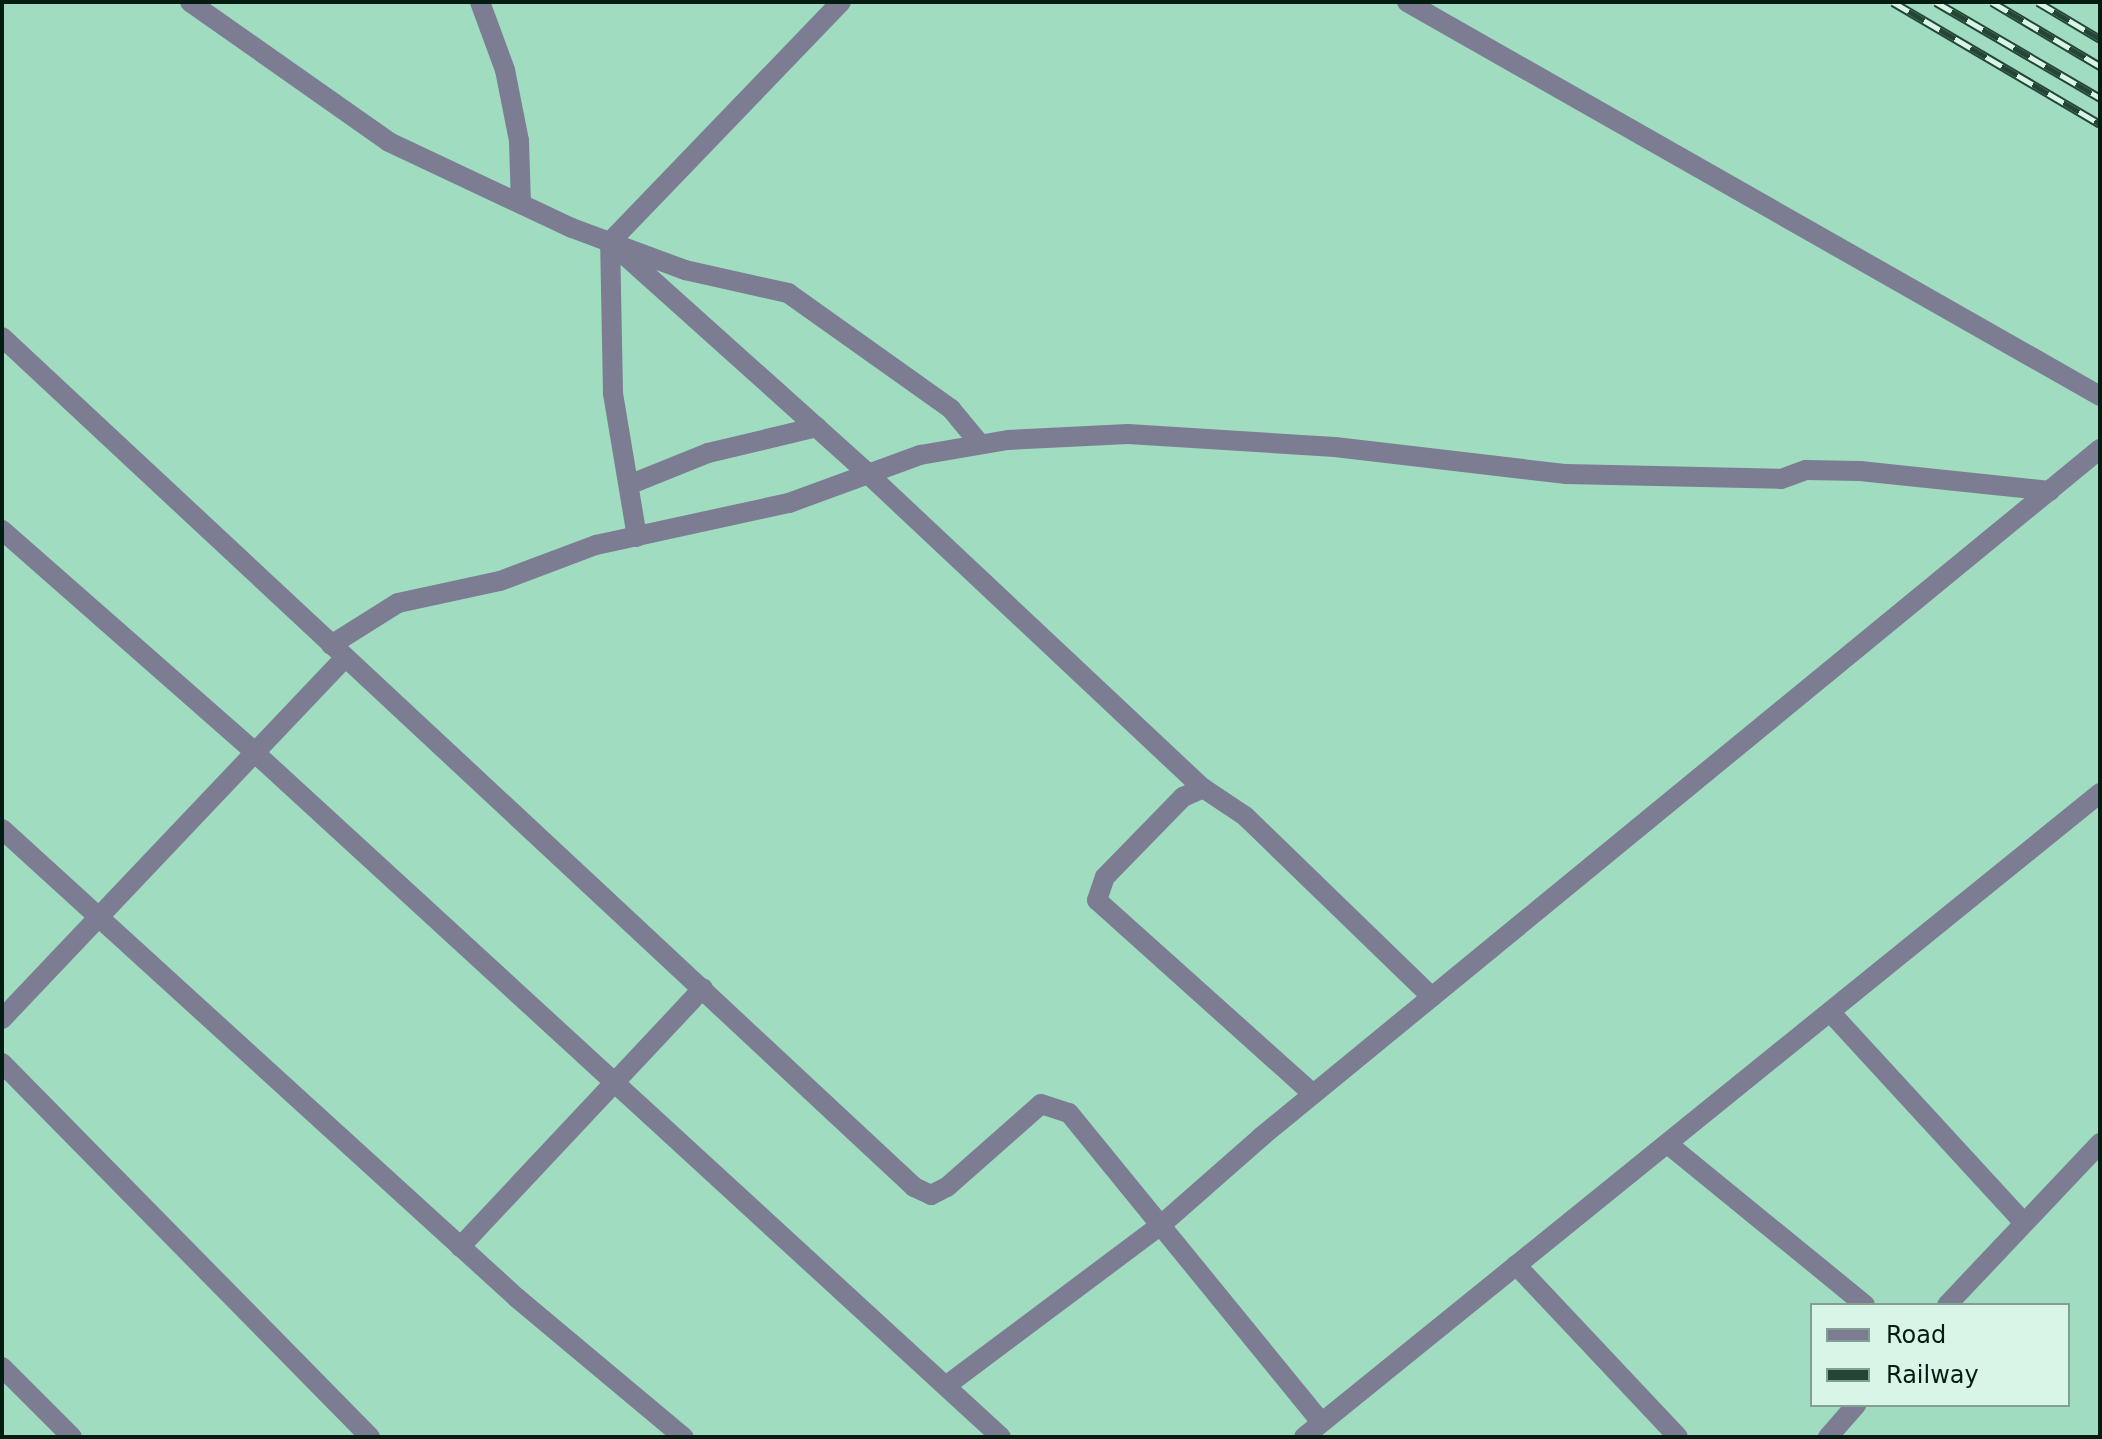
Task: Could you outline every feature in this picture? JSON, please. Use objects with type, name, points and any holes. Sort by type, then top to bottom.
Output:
[{"type":"street","points":[[190,2],[389,142],[610,242],[685,270],[788,293],[951,409],[980,444]]},
{"type":"street","points":[[480,2],[505,70],[517,127],[521,204]]},
{"type":"street","points":[[1407,2],[2100,396]]},
{"type":"street","points":[[637,537],[631,484],[613,393],[610,242],[832,4]]},
{"type":"street","points":[[610,242],[866,472],[1203,788],[1245,816],[1432,997]]},
{"type":"street","points":[[2,337],[914,1187],[931,1195],[947,1187],[1029,1111],[1041,1104],[1056,1106],[1069,1113],[1320,1421]]},
{"type":"street","points":[[631,484],[723,449],[817,427]]},
{"type":"street","points":[[2,1019],[97,920],[338,651],[398,603],[500,581],[596,545],[789,503],[866,472],[980,444],[1128,434],[1335,447],[1566,474],[1781,479],[1806,470],[1860,471],[2050,491]]},
{"type":"street","points":[[947,1385],[1161,1225],[1313,1094],[2100,449]]},
{"type":"street","points":[[2,530],[252,750],[1001,1437]]},
{"type":"street","points":[[1203,788],[1183,797],[1105,877],[1097,900],[1313,1094]]},
{"type":"street","points":[[1304,1437],[1320,1421],[1669,1145],[2100,793]]},
{"type":"street","points":[[2,829],[97,920],[460,1247],[683,1437]]},
{"type":"street","points":[[460,1247],[703,988]]},
{"type":"street","points":[[1831,1013],[2024,1223]]},
{"type":"street","points":[[2,1063],[370,1437]]},
{"type":"street","points":[[1949,1303],[2100,1143]]},
{"type":"street","points":[[1669,1145],[1863,1303]]},
{"type":"street","points":[[1516,1265],[1678,1437]]},
{"type":"street","points":[[2,1367],[72,1437]]},
{"type":"street","points":[[1828,1437],[1854,1407]]},
{"type":"railway","points":[[1893,2],[2100,124]]},
{"type":"railway","points":[[1936,2],[2100,98]]},
{"type":"railway","points":[[1992,2],[2100,66]]},
{"type":"railway","points":[[2038,2],[2100,39]]}]
